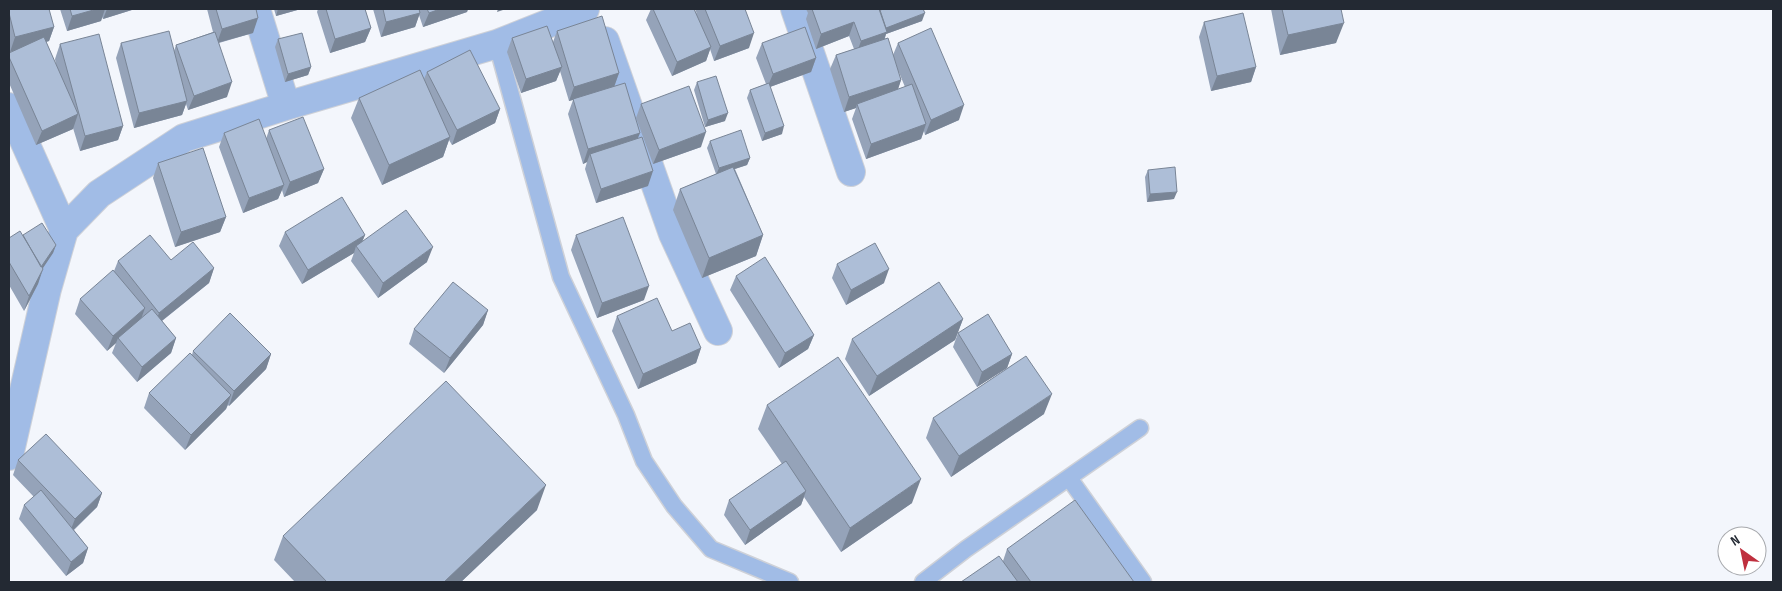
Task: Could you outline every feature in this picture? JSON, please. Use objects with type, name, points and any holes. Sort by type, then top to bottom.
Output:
[{"type":"street","points":[[256,9],[286,106]]},
{"type":"street","points":[[795,9],[851,172]]},
{"type":"street","points":[[9,456],[47,289],[64,230],[99,194],[184,138],[497,44],[582,10],[673,234],[718,331]]},
{"type":"street","points":[[10,112],[64,230]]},
{"type":"lane","points":[[497,44],[561,277],[626,415],[644,461],[674,506],[711,549],[790,582]]},
{"type":"lane","points":[[923,582],[966,549],[1140,428]]},
{"type":"lane","points":[[1069,478],[1143,582]]},
{"type":"building","points":[[9,9],[49,9],[54,27],[15,37]]},
{"type":"building","points":[[70,9],[97,9],[72,16]]},
{"type":"building","points":[[216,9],[256,9],[258,18],[222,29]]},
{"type":"building","points":[[326,9],[365,9],[371,28],[335,39]]},
{"type":"building","points":[[383,9],[419,9],[420,13],[386,22]]},
{"type":"building","points":[[427,9],[440,9],[429,13]]},
{"type":"building","points":[[653,9],[694,9],[711,47],[677,62]]},
{"type":"building","points":[[705,9],[745,9],[754,33],[720,46]]},
{"type":"building","points":[[812,9],[879,9],[887,32],[861,41],[854,22],[821,34]]},
{"type":"building","points":[[923,9],[925,13],[886,28],[880,10]]},
{"type":"building","points":[[1282,9],[1341,9],[1344,23],[1288,35]]},
{"type":"building","points":[[1243,13],[1256,67],[1217,76],[1204,22]]},
{"type":"building","points":[[602,16],[619,73],[574,87],[557,31]]},
{"type":"building","points":[[547,26],[562,67],[526,79],[512,38]]},
{"type":"building","points":[[805,27],[816,58],[773,74],[762,43]]},
{"type":"building","points":[[931,28],[964,105],[931,120],[898,43]]},
{"type":"building","points":[[169,31],[187,101],[139,113],[121,43]]},
{"type":"building","points":[[215,32],[232,82],[194,96],[176,45]]},
{"type":"building","points":[[302,33],[311,67],[288,74],[278,39]]},
{"type":"building","points":[[99,34],[123,126],[85,136],[60,44]]},
{"type":"building","points":[[44,37],[78,114],[42,131],[9,57],[9,53]]},
{"type":"building","points":[[888,38],[901,80],[849,97],[836,55]]},
{"type":"building","points":[[470,50],[500,109],[457,130],[427,72]]},
{"type":"building","points":[[420,70],[450,137],[389,165],[359,98]]},
{"type":"building","points":[[716,76],[728,113],[708,120],[697,82]]},
{"type":"building","points":[[625,83],[640,133],[588,149],[573,99]]},
{"type":"building","points":[[769,83],[784,126],[765,133],[750,90]]},
{"type":"building","points":[[912,84],[926,124],[871,144],[857,104]]},
{"type":"building","points":[[689,86],[706,132],[659,150],[641,104]]},
{"type":"building","points":[[303,117],[324,169],[290,182],[269,130]]},
{"type":"building","points":[[259,119],[284,185],[249,198],[224,133]]},
{"type":"building","points":[[741,130],[750,158],[719,168],[710,141]]},
{"type":"building","points":[[642,137],[653,171],[601,189],[590,154]]},
{"type":"building","points":[[203,148],[226,217],[181,232],[158,163]]},
{"type":"building","points":[[733,167],[763,235],[709,258],[680,189]]},
{"type":"building","points":[[1175,167],[1177,192],[1150,194],[1148,170]]},
{"type":"building","points":[[342,197],[365,235],[308,270],[285,232]]},
{"type":"building","points":[[406,210],[433,247],[383,283],[356,246]]},
{"type":"building","points":[[623,217],[649,286],[602,303],[576,235]]},
{"type":"building","points":[[42,223],[56,245],[41,267],[23,235]]},
{"type":"building","points":[[20,231],[43,269],[29,296],[9,262],[9,238]]},
{"type":"building","points":[[150,235],[171,260],[193,242],[214,268],[159,313],[118,261]]},
{"type":"building","points":[[875,243],[889,269],[851,290],[837,264]]},
{"type":"building","points":[[765,257],[814,335],[785,353],[736,276]]},
{"type":"building","points":[[113,270],[145,308],[113,336],[80,299]]},
{"type":"building","points":[[453,282],[488,310],[450,358],[414,329]]},
{"type":"building","points":[[939,282],[963,319],[877,376],[852,339]]},
{"type":"building","points":[[657,298],[672,331],[690,323],[701,348],[643,374],[617,316]]},
{"type":"building","points":[[152,309],[176,338],[142,367],[118,338]]},
{"type":"building","points":[[230,313],[271,354],[234,391],[193,351]]},
{"type":"building","points":[[988,314],[1012,354],[982,372],[958,333]]},
{"type":"building","points":[[190,353],[231,395],[191,435],[149,393]]},
{"type":"building","points":[[1026,356],[1052,394],[959,456],[933,418]]},
{"type":"building","points":[[838,357],[921,479],[850,528],[767,405]]},
{"type":"building","points":[[446,381],[546,485],[444,582],[327,582],[283,536]]},
{"type":"building","points":[[46,434],[102,493],[75,519],[18,460]]},
{"type":"building","points":[[786,461],[806,491],[750,530],[729,500]]},
{"type":"building","points":[[41,490],[88,548],[71,562],[24,505]]},
{"type":"building","points":[[1075,500],[1134,582],[1031,582],[1007,549]]},
{"type":"building","points":[[999,556],[1018,582],[961,582]]}]
